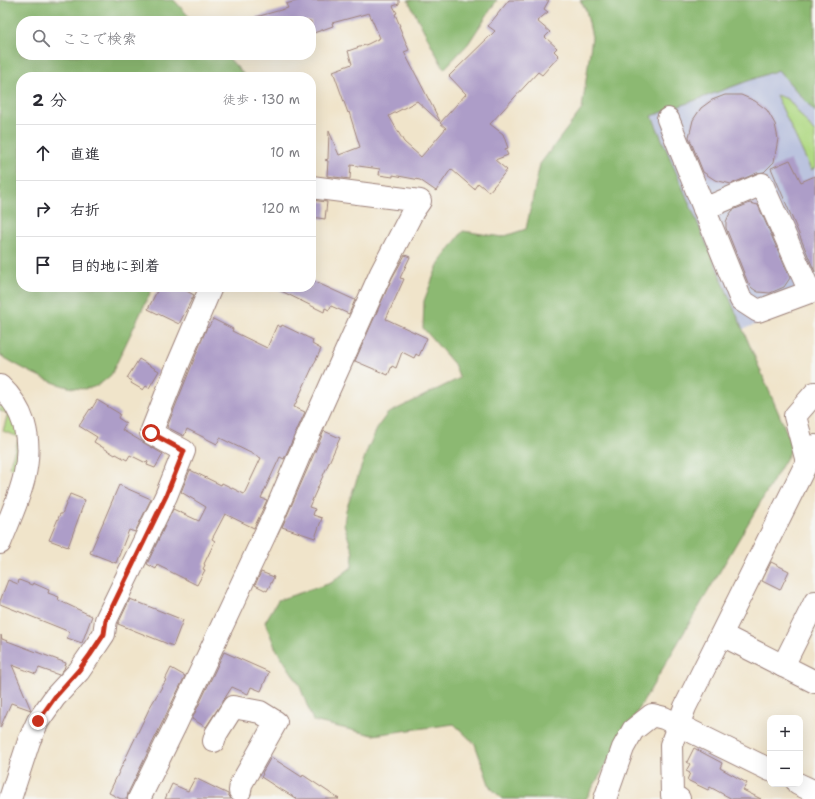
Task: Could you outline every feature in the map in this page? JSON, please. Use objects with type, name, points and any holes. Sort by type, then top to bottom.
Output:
[{"type":"street","points":[[668,119],[704,209],[741,300],[758,311],[812,291],[762,184],[704,209]]},
{"type":"street","points":[[139,799],[176,724],[274,515],[381,274],[412,210],[420,201],[316,188]]},
{"type":"street","points":[[10,799],[29,741],[38,721],[55,697],[79,670],[104,634],[106,620],[166,496],[184,451],[151,433],[209,292]]},
{"type":"street","points":[[0,386],[12,398],[20,414],[27,437],[28,460],[23,481],[0,543]]},
{"type":"street","points":[[678,799],[672,795],[671,745],[685,707],[811,454],[795,416],[815,393]]},
{"type":"street","points":[[783,666],[815,602]]},
{"type":"street","points":[[722,635],[815,682]]},
{"type":"street","points":[[214,741],[216,734],[233,707],[260,712],[276,722],[241,784],[242,796]]},
{"type":"street","points":[[605,799],[623,748],[633,730],[652,715],[664,718],[767,769]]},
{"type":"street","points":[[803,786],[815,792]]},
{"type":"shaded area","points":[[778,70],[815,112],[815,303],[743,329],[652,115]]},
{"type":"green space","points":[[0,0],[174,0],[188,16],[16,16],[16,60],[231,60],[241,72],[16,72],[16,292],[151,292],[111,375],[99,385],[80,389],[69,387],[31,372],[0,355]]},
{"type":"green space","points":[[408,0],[497,0],[468,44],[444,69]]},
{"type":"green space","points":[[580,0],[815,0],[815,112],[778,70],[652,116],[793,447],[586,799],[502,799],[490,787],[475,744],[454,724],[373,735],[313,721],[299,684],[275,647],[265,622],[278,600],[331,583],[352,567],[353,553],[344,524],[346,510],[368,448],[379,425],[387,414],[460,378],[454,364],[423,328],[424,301],[439,263],[463,231],[502,237],[526,229],[540,164],[582,109],[592,37],[586,10]]},
{"type":"green space","points":[[776,95],[788,99],[815,133],[815,168],[811,170]]},
{"type":"green space","points":[[0,396],[16,412],[21,431],[24,459],[20,471],[9,467],[19,437],[3,431],[8,413],[0,411]]},
{"type":"building","points":[[300,0],[399,0],[399,4],[393,6],[397,13],[395,14],[409,50],[404,52],[440,121],[417,101],[389,116],[404,142],[421,157],[446,128],[440,123],[466,94],[449,76],[495,31],[488,26],[509,0],[549,0],[544,9],[548,12],[537,21],[550,32],[545,37],[557,48],[554,51],[559,56],[542,75],[538,72],[490,124],[503,134],[508,148],[505,149],[508,155],[495,160],[507,170],[489,192],[478,183],[474,189],[451,169],[436,191],[420,180],[393,175],[393,177],[379,175],[380,169],[351,165],[350,179],[327,176],[328,161],[325,160],[328,159],[329,131],[339,155],[360,147],[349,112],[348,113],[333,71],[352,64],[348,51],[380,38],[369,13],[332,23],[333,26],[316,32],[316,16],[260,16],[288,8],[286,4]]},
{"type":"building","points":[[725,95],[741,95],[755,101],[767,110],[775,124],[778,139],[774,162],[764,172],[757,173],[731,184],[715,180],[703,172],[689,137],[693,120],[701,108],[712,100]]},
{"type":"building","points":[[790,160],[801,182],[815,176],[815,272],[771,168]]},
{"type":"building","points":[[316,201],[327,202],[325,219],[316,218]]},
{"type":"building","points":[[750,203],[758,205],[790,278],[784,287],[770,293],[758,292],[748,283],[726,228],[726,222],[733,210]]},
{"type":"building","points":[[405,255],[410,257],[400,278],[404,279],[386,319],[427,338],[419,356],[416,354],[414,358],[402,352],[396,368],[392,366],[388,375],[355,361],[392,278]]},
{"type":"building","points":[[316,282],[355,300],[349,314],[331,306],[329,310],[325,308],[324,312],[283,292],[316,292]]},
{"type":"building","points":[[156,292],[188,292],[194,295],[179,324],[148,309]]},
{"type":"building","points":[[213,319],[233,329],[232,331],[267,348],[277,325],[281,327],[282,325],[313,340],[312,344],[321,349],[294,407],[305,412],[284,459],[280,457],[261,498],[267,500],[254,528],[225,514],[212,539],[215,541],[204,564],[203,569],[205,570],[197,585],[157,565],[156,569],[147,564],[173,509],[199,521],[206,507],[181,492],[190,470],[244,494],[261,458],[220,438],[217,444],[187,429],[184,436],[167,427],[207,327],[208,328]]},
{"type":"building","points":[[139,359],[159,371],[149,388],[146,386],[143,390],[131,383],[132,381],[127,378]]},
{"type":"building","points":[[97,400],[120,414],[118,418],[126,423],[122,430],[163,454],[155,468],[147,465],[147,461],[146,463],[130,455],[127,460],[116,454],[115,455],[94,442],[97,437],[79,426]]},
{"type":"building","points":[[324,431],[340,438],[309,507],[315,509],[313,515],[322,518],[315,538],[282,527]]},
{"type":"building","points":[[119,485],[151,499],[135,532],[129,530],[116,563],[90,553]]},
{"type":"building","points":[[70,494],[85,500],[68,547],[49,540]]},
{"type":"building","points":[[771,562],[789,571],[780,590],[762,581]]},
{"type":"building","points":[[261,572],[274,577],[267,591],[255,585]]},
{"type":"building","points":[[8,580],[18,584],[19,580],[32,585],[33,583],[49,590],[48,593],[59,597],[58,600],[92,616],[82,643],[67,638],[70,632],[0,604]]},
{"type":"building","points":[[130,599],[183,620],[173,646],[118,624]]},
{"type":"building","points":[[1,635],[2,639],[66,663],[64,669],[59,675],[39,668],[36,674],[12,665],[31,710],[11,703],[0,728]]},
{"type":"building","points":[[224,652],[269,672],[261,691],[251,687],[248,694],[232,687],[206,727],[192,719]]},
{"type":"building","points":[[171,668],[185,676],[128,793],[127,799],[121,799],[109,793],[150,707],[166,680]]},
{"type":"building","points":[[694,748],[722,763],[720,768],[747,783],[743,790],[761,799],[732,799],[710,787],[708,790],[687,780],[690,773],[686,771],[690,764],[687,762]]},
{"type":"building","points":[[271,757],[302,777],[303,775],[339,799],[297,799],[281,790],[261,777]]},
{"type":"building","points":[[195,778],[228,794],[231,799],[165,799],[172,784],[188,791]]},
{"type":"route","points":[[38,721],[55,697],[79,670],[104,634],[106,620],[166,496],[184,451],[151,433]]}]
